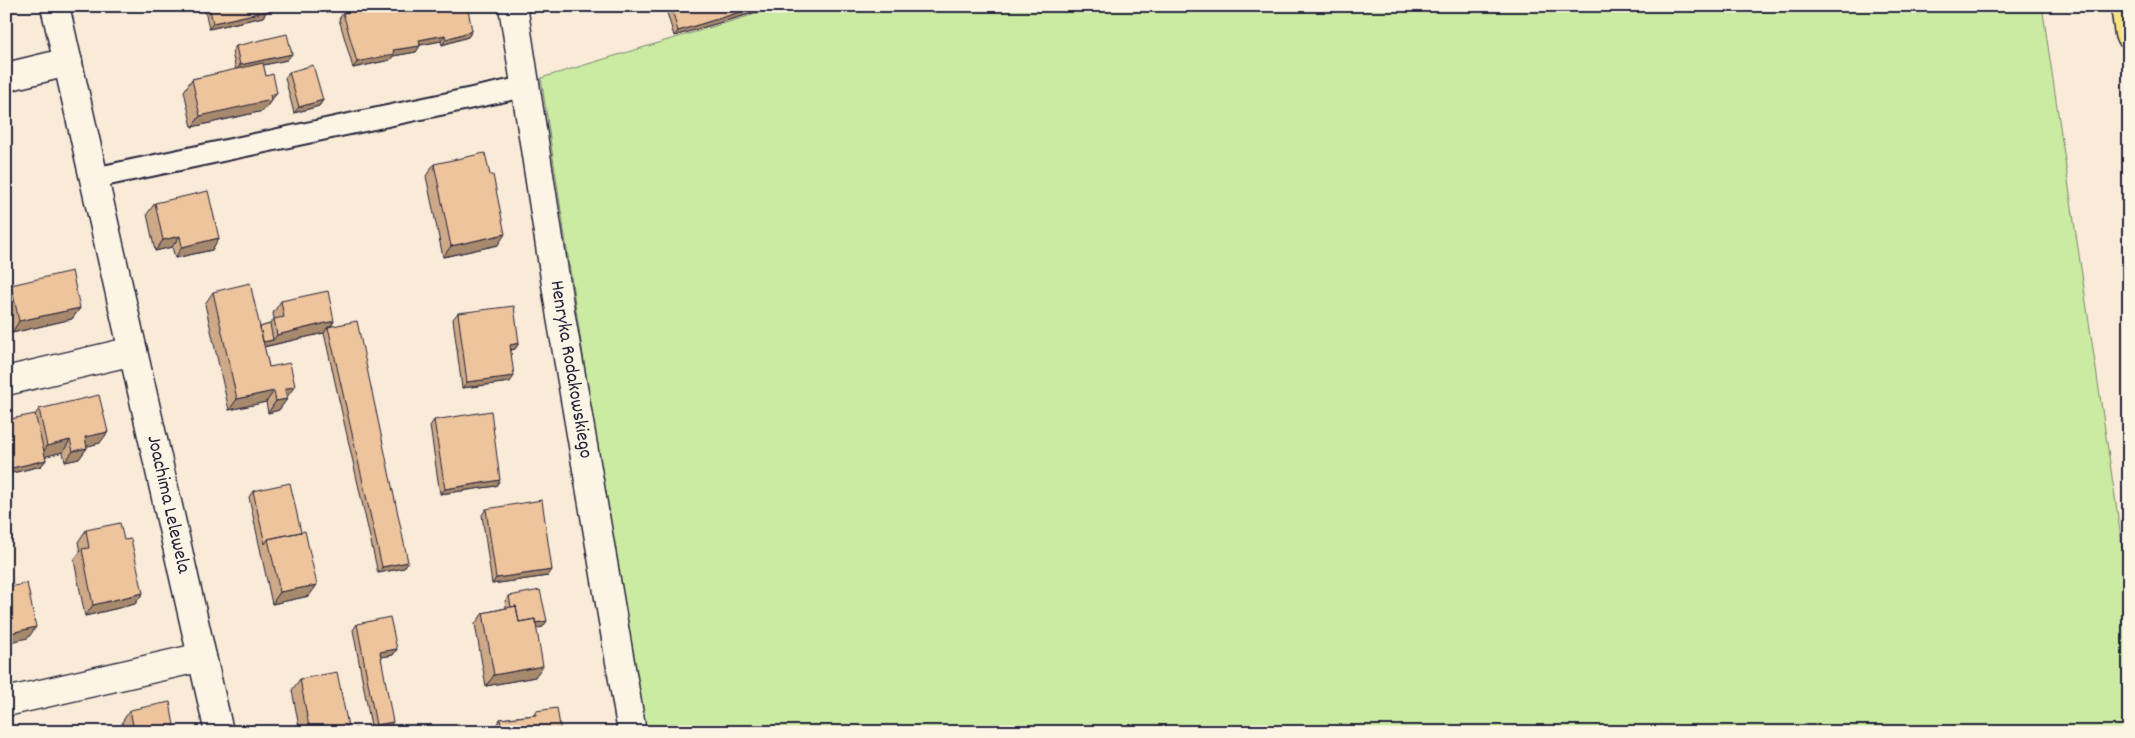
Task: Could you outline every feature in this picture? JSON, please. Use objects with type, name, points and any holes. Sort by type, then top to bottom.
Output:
[{"type":"highway","points":[[2124,6],[2129,34]]},
{"type":"street","name":"Joachima Lelewela","points":[[55,6],[219,732]]},
{"type":"street","name":"Henryka Rodakowskiego","points":[[513,6],[560,317],[632,732]]},
{"type":"street","points":[[6,76],[68,62]]},
{"type":"street","points":[[6,381],[133,351]]},
{"type":"street","points":[[6,702],[202,657]]},
{"type":"lane","points":[[94,178],[524,87]]},
{"type":"green space","points":[[782,6],[2042,6],[2129,591],[2129,732],[640,732],[541,78]]},
{"type":"building","points":[[209,6],[266,6],[267,11],[213,23]]},
{"type":"building","points":[[380,6],[381,9],[393,6],[462,6],[463,10],[468,9],[472,31],[446,39],[445,35],[419,40],[420,46],[393,50],[394,54],[357,62],[343,13]]},
{"type":"building","points":[[671,6],[760,6],[678,31]]},
{"type":"building","points":[[287,34],[292,54],[240,65],[236,46]]},
{"type":"building","points":[[263,63],[266,76],[273,74],[277,93],[270,95],[271,100],[200,116],[192,79]]},
{"type":"building","points":[[313,65],[323,100],[299,107],[289,72]]},
{"type":"building","points":[[485,153],[490,175],[493,175],[505,234],[451,246],[434,164]]},
{"type":"building","points":[[208,191],[219,238],[182,247],[180,236],[163,240],[155,203]]},
{"type":"building","points":[[72,271],[80,308],[19,321],[11,285]]},
{"type":"building","points":[[250,283],[269,367],[290,363],[295,386],[285,389],[287,399],[276,401],[274,391],[237,399],[213,292]]},
{"type":"building","points":[[6,285],[12,310],[6,311]]},
{"type":"building","points":[[328,291],[334,321],[277,335],[274,319],[284,317],[281,301]]},
{"type":"building","points":[[514,306],[519,343],[510,345],[514,376],[467,382],[458,313]]},
{"type":"building","points":[[357,321],[408,562],[382,567],[328,327]]},
{"type":"building","points":[[270,324],[273,340],[263,342],[260,327]]},
{"type":"building","points":[[99,395],[108,432],[85,437],[87,448],[73,451],[70,440],[47,446],[39,409]]},
{"type":"building","points":[[491,411],[500,480],[445,489],[434,420]]},
{"type":"building","points":[[35,414],[46,460],[12,468],[6,443],[6,420]]},
{"type":"building","points":[[290,483],[301,532],[268,539],[265,544],[253,491]]},
{"type":"building","points":[[542,500],[552,570],[496,578],[486,509]]},
{"type":"building","points":[[120,523],[124,540],[131,539],[143,593],[93,605],[82,549],[89,548],[86,530]]},
{"type":"building","points":[[305,531],[317,585],[280,592],[268,539]]},
{"type":"building","points":[[27,583],[36,627],[6,634],[6,588]]},
{"type":"building","points":[[540,590],[547,621],[535,623],[535,619],[519,622],[516,606],[511,607],[509,596]]},
{"type":"building","points":[[516,606],[519,622],[535,619],[543,666],[494,675],[483,613]]},
{"type":"building","points":[[390,617],[397,649],[380,652],[393,722],[376,725],[357,624]]},
{"type":"building","points":[[337,672],[348,726],[310,732],[300,679]]},
{"type":"building","points":[[170,702],[175,732],[125,732],[124,727],[133,725],[130,710]]},
{"type":"building","points":[[557,708],[561,732],[502,732],[500,719],[536,715],[536,711]]},
{"type":"building","points":[[357,728],[357,732],[339,732]]}]
